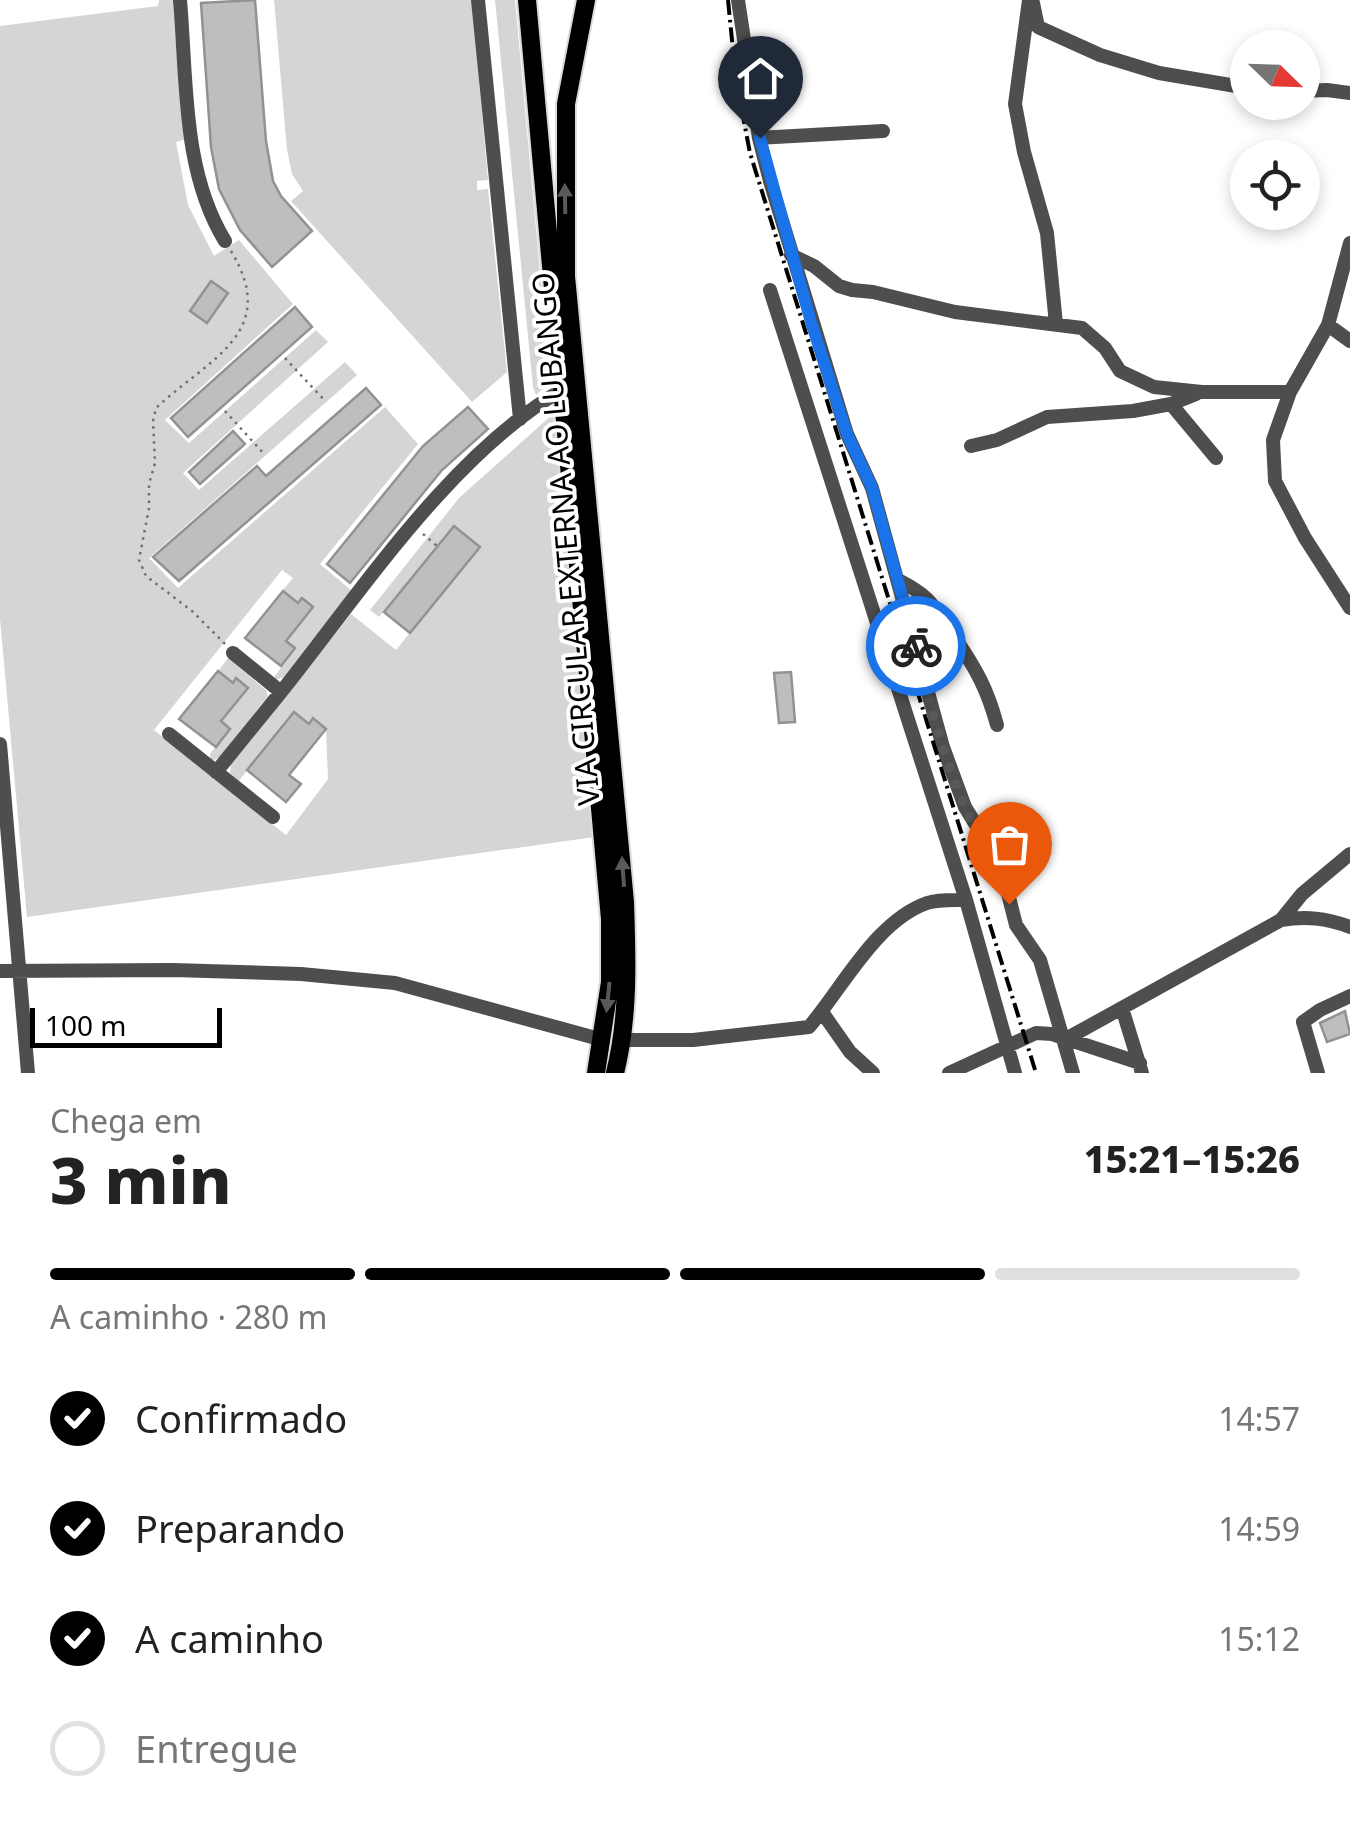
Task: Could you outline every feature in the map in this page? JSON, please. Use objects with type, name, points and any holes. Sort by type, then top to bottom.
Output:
[{"type":"main road","name":"VIA CIRCULAR EXTERNA AO LUBANGO","points":[[527,0],[610,918],[610,982],[596,1073]]},
{"type":"main road","name":"VIA CIRCULAR EXTERNA AO LUBANGO","points":[[586,0],[566,104],[566,276],[624,885],[627,981],[624,1040],[615,1073]]},
{"type":"street","points":[[180,0],[199,186],[225,241]]},
{"type":"street","points":[[478,0],[520,419]]},
{"type":"street","points":[[738,0],[760,138],[791,255],[847,434],[872,488],[943,747],[965,807],[1000,866],[1016,925],[1040,960],[1073,1073]]},
{"type":"street","points":[[1031,0],[1038,28],[1100,55],[1159,72],[1230,85]]},
{"type":"street","points":[[1031,0],[1015,104],[1046,233],[1056,324]]},
{"type":"street","points":[[1320,90],[1350,93]]},
{"type":"street","points":[[760,138],[883,130]]},
{"type":"street","points":[[1350,244],[1328,325],[1290,392],[1273,440],[1276,482],[1305,538],[1350,608]]},
{"type":"street","points":[[791,255],[814,266],[839,286],[852,290],[981,317],[1082,328],[1092,334],[1120,371],[1132,379],[1164,388],[1290,392]]},
{"type":"street","points":[[770,290],[966,900],[1015,1073]]},
{"type":"street","points":[[1328,325],[1350,340]]},
{"type":"street","points":[[216,772],[449,482],[520,419],[562,390]]},
{"type":"street","points":[[971,446],[997,440],[1047,417],[1133,411],[1171,404],[1202,392]]},
{"type":"street","points":[[1171,404],[1216,458]]},
{"type":"street","points":[[900,581],[933,602],[972,660],[998,725]]},
{"type":"street","points":[[233,653],[281,692]]},
{"type":"street","points":[[169,734],[273,817]]},
{"type":"street","points":[[0,744],[28,1073]]},
{"type":"street","points":[[1281,920],[1302,894],[1350,854]]},
{"type":"street","points":[[624,1040],[693,1040],[809,1027],[899,917],[930,902],[966,900]]},
{"type":"street","points":[[1064,1040],[1281,920],[1304,916],[1350,927]]},
{"type":"street","points":[[0,971],[173,970],[301,974],[395,983],[604,1040]]},
{"type":"street","points":[[1318,1073],[1302,1022],[1350,996]]},
{"type":"street","points":[[1122,1008],[1141,1068]]},
{"type":"street","points":[[822,1012],[850,1052],[873,1073]]},
{"type":"street","points":[[949,1073],[1036,1033],[1052,1034],[1141,1068]]},
{"type":"path","points":[[225,241],[241,267],[249,299],[246,324],[230,344],[156,408],[155,464],[139,560],[146,576],[192,611],[233,653]]},
{"type":"path","points":[[286,358],[326,402]]},
{"type":"path","points":[[225,411],[265,456]]},
{"type":"shaded area","points":[[159,0],[175,0],[187,139],[176,142],[188,205],[214,256],[239,240],[293,304],[165,420],[189,443],[316,330],[328,342],[183,473],[199,490],[345,362],[357,375],[149,558],[178,588],[385,407],[418,444],[320,564],[352,591],[284,677],[274,677],[295,649],[286,641],[313,607],[302,598],[298,603],[283,590],[293,578],[282,570],[154,730],[286,835],[328,779],[326,729],[313,719],[309,724],[294,712],[238,782],[230,773],[231,762],[351,614],[396,650],[479,547],[453,526],[379,617],[370,610],[459,498],[553,414],[594,837],[27,917],[0,619],[0,26],[158,6]]},
{"type":"shaded area","points":[[274,0],[472,0],[488,180],[477,181],[477,190],[488,189],[507,372],[472,402],[291,201],[303,191],[292,174],[287,150]]},
{"type":"shaded area","points":[[495,0],[515,0],[550,382],[536,395],[533,387]]},
{"type":"shaded area","points":[[228,658],[268,696],[219,758],[211,761],[210,754],[229,729],[221,721],[248,688],[237,678],[233,683],[218,671]]},
{"type":"building","points":[[255,0],[266,141],[273,181],[312,231],[272,267],[240,230],[219,189],[211,147],[201,3]]},
{"type":"building","points":[[211,281],[228,293],[207,323],[190,311]]},
{"type":"building","points":[[295,307],[312,327],[188,437],[171,418]]},
{"type":"building","points":[[366,388],[381,405],[179,581],[153,557],[257,466],[266,476]]},
{"type":"building","points":[[468,407],[488,429],[442,470],[350,583],[327,564],[423,446]]},
{"type":"building","points":[[233,431],[245,444],[200,484],[189,472]]},
{"type":"building","points":[[454,526],[480,547],[410,633],[384,612]]},
{"type":"building","points":[[283,591],[298,603],[302,598],[313,607],[286,641],[295,648],[281,666],[245,638]]},
{"type":"building","points":[[218,671],[233,683],[236,678],[248,688],[221,721],[230,729],[216,747],[179,719]]},
{"type":"building","points":[[791,672],[795,722],[779,723],[774,673]]},
{"type":"building","points":[[294,712],[309,724],[313,718],[326,729],[289,775],[301,784],[286,802],[247,770]]},
{"type":"building","points":[[1345,1011],[1350,1034],[1327,1042],[1320,1023]]},
{"type":"railway","points":[[728,0],[736,80],[750,153],[1036,1073]]},
{"type":"way so far","points":[[916,646],[943,747],[965,807],[1000,866],[1009,904]]},
{"type":"route","points":[[760,138],[811,322],[847,434],[872,488],[916,646]]}]
